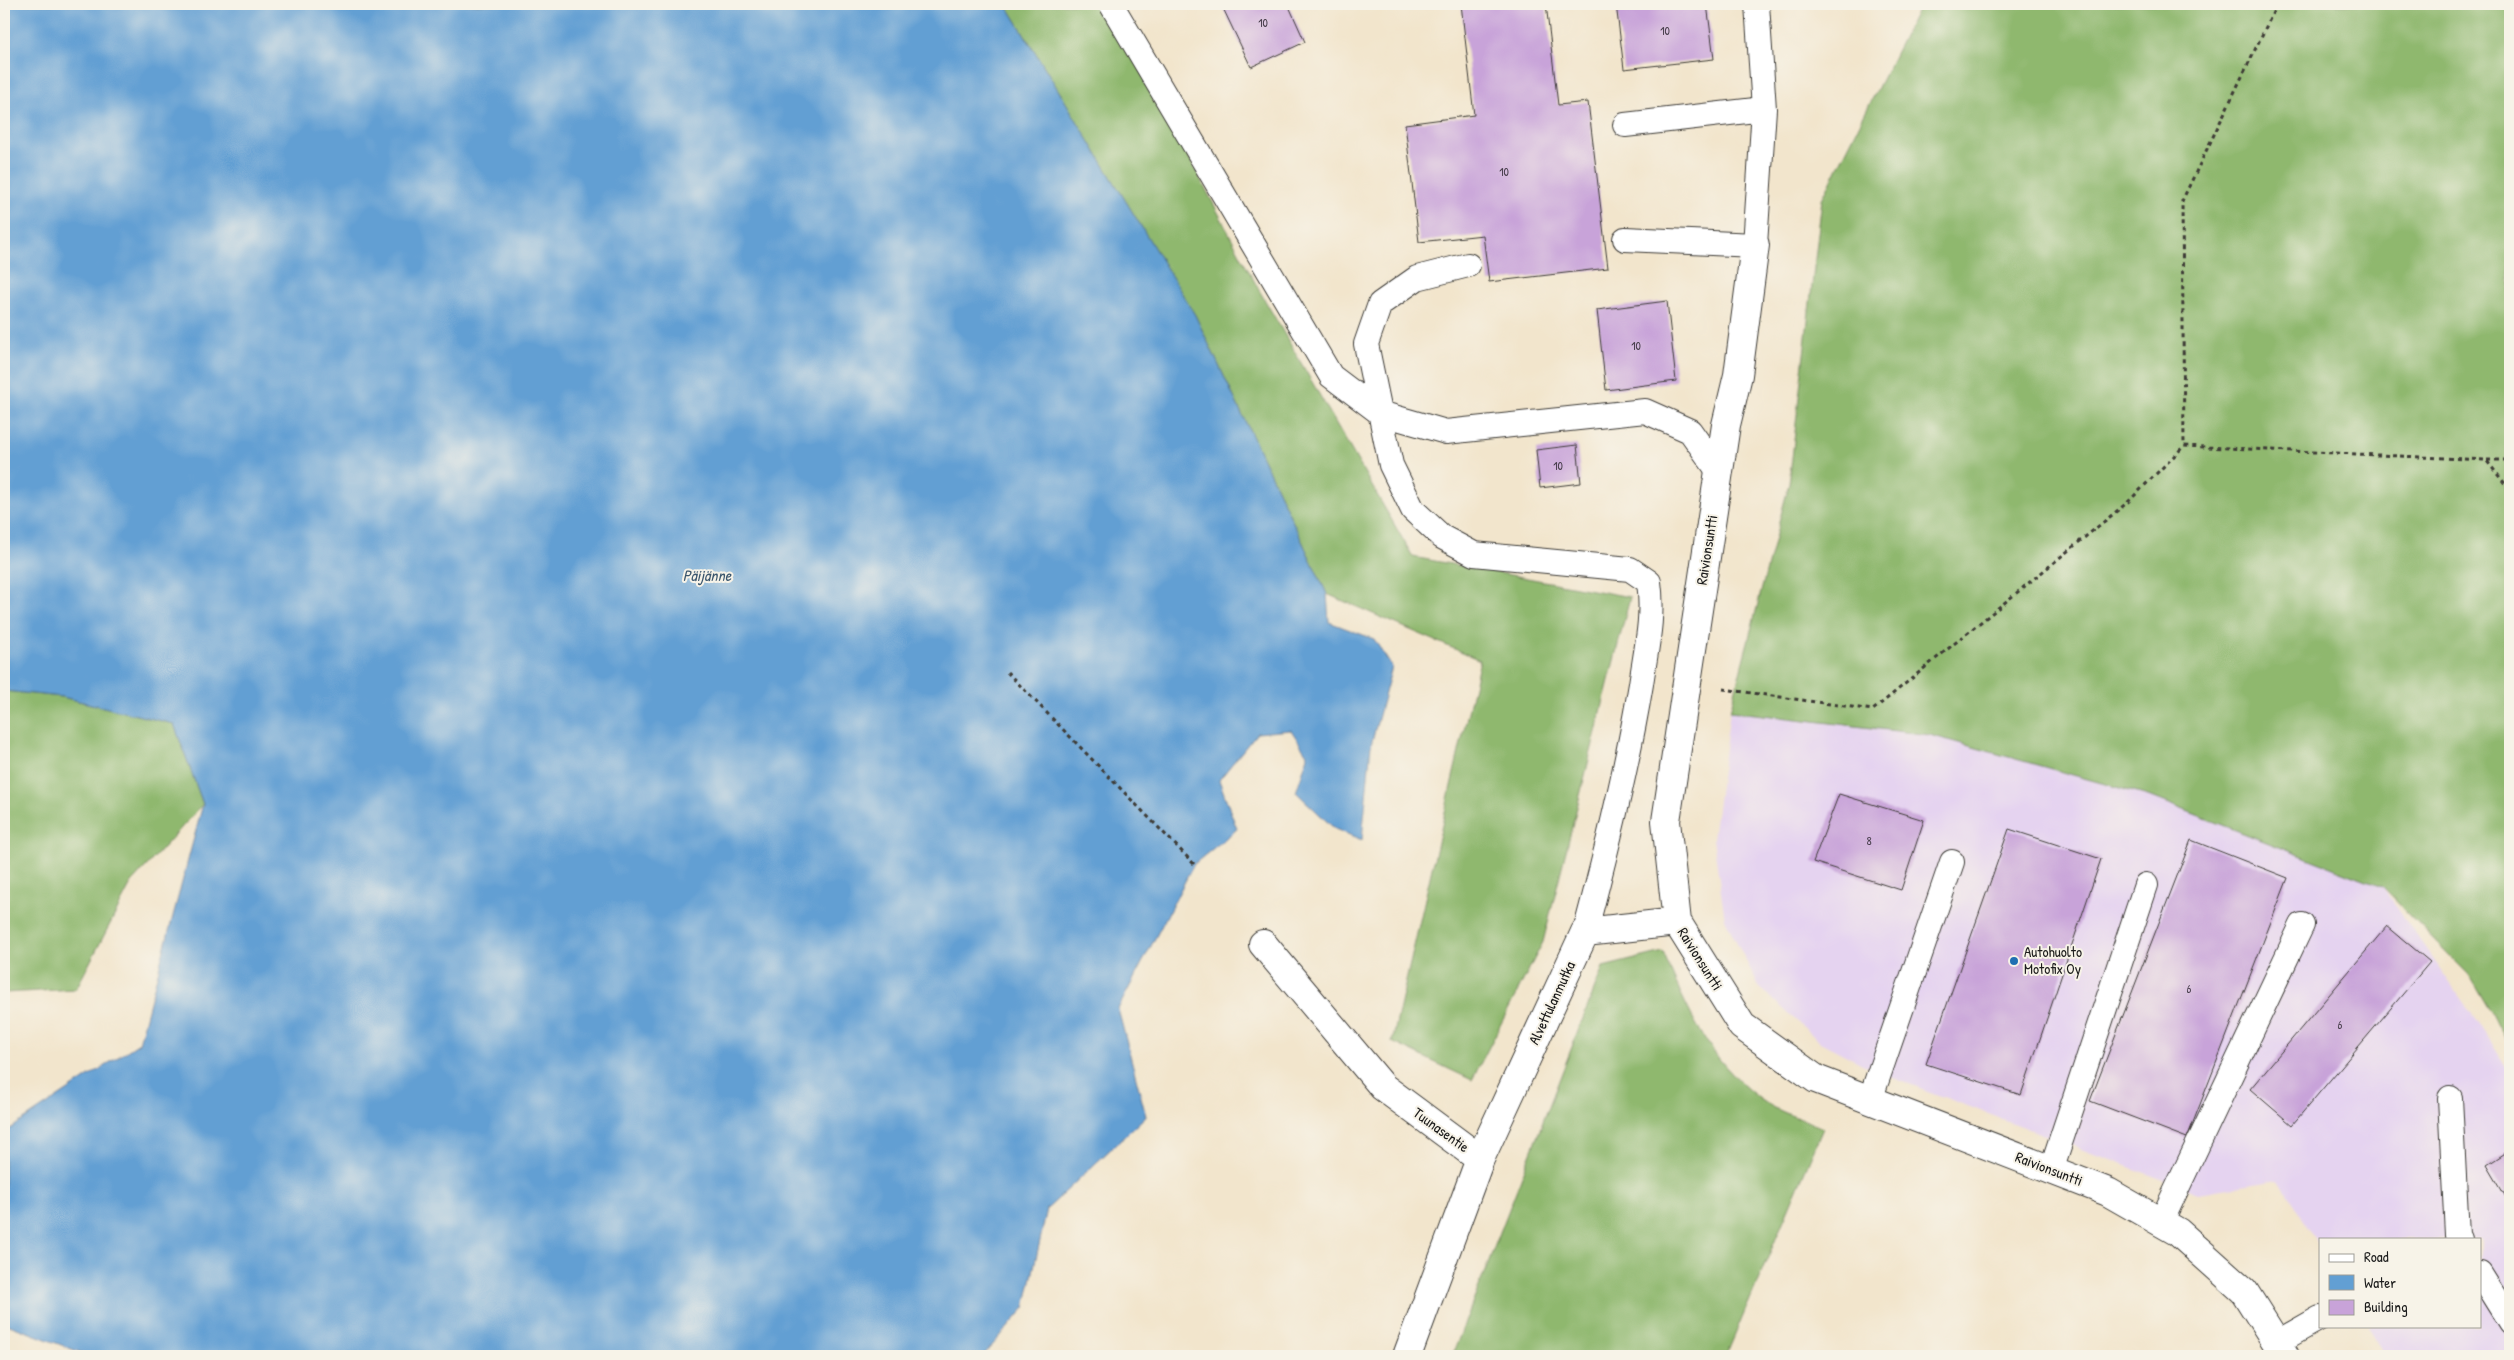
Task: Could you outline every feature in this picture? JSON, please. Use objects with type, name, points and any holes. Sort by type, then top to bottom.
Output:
[{"type":"street","name":"Raivionsuntti","points":[[1755,245],[1738,375],[1726,426],[1666,821],[1677,922],[1742,1026],[1816,1079],[2108,1192],[2161,1222],[2178,1232],[2244,1292],[2281,1349]]},
{"type":"street","points":[[1585,932],[1677,922]]},
{"type":"street","name":"Alvettulanmutka","points":[[1480,1159],[1585,932]]},
{"type":"street","name":"Tuunasentie","points":[[1263,944],[1383,1087],[1480,1159],[1407,1356]]},
{"type":"lane","points":[[1111,4],[1331,376],[1380,413],[1446,432],[1645,411],[1690,431],[1719,472]]},
{"type":"lane","points":[[1625,239],[1755,245],[1764,108],[1758,4]]},
{"type":"lane","points":[[1625,125],[1764,108]]},
{"type":"lane","points":[[1468,265],[1417,278],[1380,304],[1366,344],[1391,465],[1413,510],[1442,537],[1474,554],[1630,569],[1649,582],[1653,607],[1631,745],[1612,832],[1585,932]]},
{"type":"lane","points":[[1870,1100],[1952,862]]},
{"type":"lane","points":[[2051,1170],[2146,886]]},
{"type":"lane","points":[[2161,1222],[2302,925]]},
{"type":"lane","points":[[2450,1098],[2455,1238]]},
{"type":"lane","points":[[2482,1277],[2510,1322]]},
{"type":"lane","points":[[2281,1349],[2319,1319]]},
{"type":"path","points":[[1685,686],[1753,692],[1873,710],[2128,502],[2184,446],[2182,201],[2277,4]]},
{"type":"path","points":[[2184,446],[2510,460]]},
{"type":"path","points":[[2486,460],[2510,490]]},
{"type":"path","points":[[1007,672],[1194,864]]},
{"type":"shaded area","points":[[1730,711],[1930,735],[2148,796],[2382,887],[2486,1034],[2510,1073],[2510,1356],[2386,1356],[2369,1328],[2482,1328],[2482,1238],[2319,1238],[2319,1246],[2279,1180],[2198,1193],[1880,1073],[1820,1042],[1759,987],[1725,919],[1713,839]]},
{"type":"green space","points":[[1006,4],[1108,4],[1259,290],[1413,557],[1630,597],[1543,942],[1472,1080],[1392,1042],[1480,660],[1327,594],[1195,315]]},
{"type":"green space","points":[[1920,4],[2510,4],[2510,1045],[2469,975],[2382,887],[2148,796],[1930,735],[1730,711],[1789,484],[1822,199]]},
{"type":"green space","points":[[4,691],[62,697],[174,724],[203,804],[132,882],[76,989],[4,993]]},
{"type":"green space","points":[[1663,952],[1681,995],[1701,1033],[1726,1068],[1760,1099],[1782,1111],[1823,1128],[1726,1356],[1452,1356],[1603,967]]},
{"type":"water","name":"Päijänne","points":[[4,4],[1006,4],[1195,315],[1327,594],[1329,622],[1374,639],[1392,667],[1371,745],[1362,840],[1335,829],[1296,792],[1308,756],[1291,730],[1257,733],[1219,780],[1237,829],[1194,864],[1118,1009],[1146,1116],[1047,1209],[1025,1308],[983,1356],[90,1356],[4,1323],[4,1133],[139,1043],[203,804],[174,724],[62,697],[4,691]]},
{"type":"building","points":[[1221,4],[1288,4],[1305,42],[1251,67]]},
{"type":"building","points":[[1461,4],[1546,4],[1558,105],[1588,102],[1608,268],[1489,282],[1483,235],[1419,242],[1405,124],[1474,115]]},
{"type":"building","points":[[1616,4],[1707,4],[1714,59],[1624,69]]},
{"type":"building","points":[[1667,301],[1676,381],[1606,390],[1597,310]]},
{"type":"building","points":[[1577,445],[1581,483],[1540,488],[1536,450]]},
{"type":"building","points":[[1839,794],[1924,820],[1901,890],[1813,862]]},
{"type":"building","name":"Autohuolto Motofix Oy","points":[[2009,829],[2101,859],[2021,1095],[1926,1064]]},
{"type":"building","points":[[2191,840],[2288,878],[2187,1138],[2090,1101]]},
{"type":"building","points":[[2387,926],[2430,962],[2292,1125],[2250,1089]]},
{"type":"building","points":[[2510,1150],[2510,1204],[2487,1165]]},
{"type":"place","name":"Autohuolto Motofix Oy","points":[[2014,961]]}]
